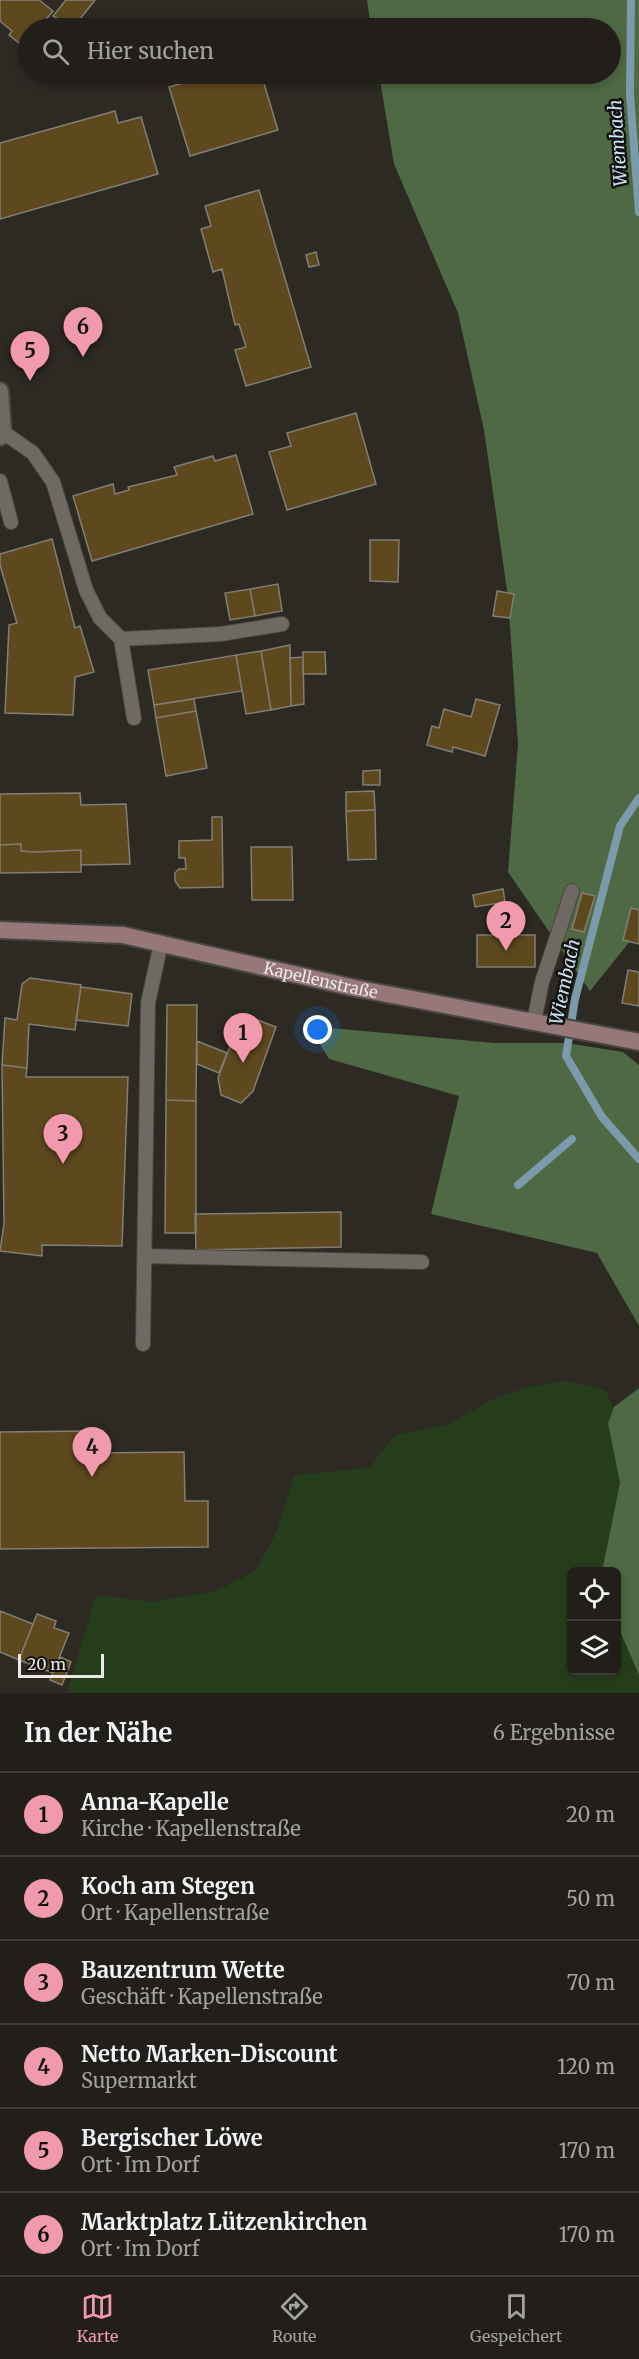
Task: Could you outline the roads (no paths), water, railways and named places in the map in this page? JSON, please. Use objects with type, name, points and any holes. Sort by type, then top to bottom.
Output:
[{"type":"main road","name":"Kapellenstraße","points":[[0,930],[123,935],[355,988],[639,1042]]},
{"type":"street","points":[[0,391],[2,435]]},
{"type":"lane","points":[[2,435],[33,453],[53,482],[86,590],[100,618],[121,639],[134,718]]},
{"type":"lane","points":[[0,480],[11,522]]},
{"type":"lane","points":[[121,639],[221,634],[282,624]]},
{"type":"lane","points":[[539,1022],[542,982],[572,891]]},
{"type":"lane","points":[[143,1344],[148,1003],[161,943]]},
{"type":"lane","points":[[144,1256],[422,1262]]},
{"type":"waterway","name":"Wiembach","points":[[631,0],[630,94],[639,212]]},
{"type":"waterway","name":"Wiembach","points":[[639,798],[620,826],[575,999],[566,1056],[602,1117],[639,1159]]},
{"type":"waterway","points":[[518,1185],[572,1139]]},
{"type":"place","name":"Marktplatz Lützenkirchen","points":[[83,357]]},
{"type":"place","name":"Bergischer Löwe","points":[[30,381]]},
{"type":"place","name":"Koch am Stegen","points":[[506,951]]},
{"type":"place","name":"Anna-Kapelle","points":[[243,1063]]},
{"type":"place","name":"Bauzentrum Wette","points":[[63,1164]]},
{"type":"place","name":"Netto Marken-Discount","points":[[92,1477]]}]
